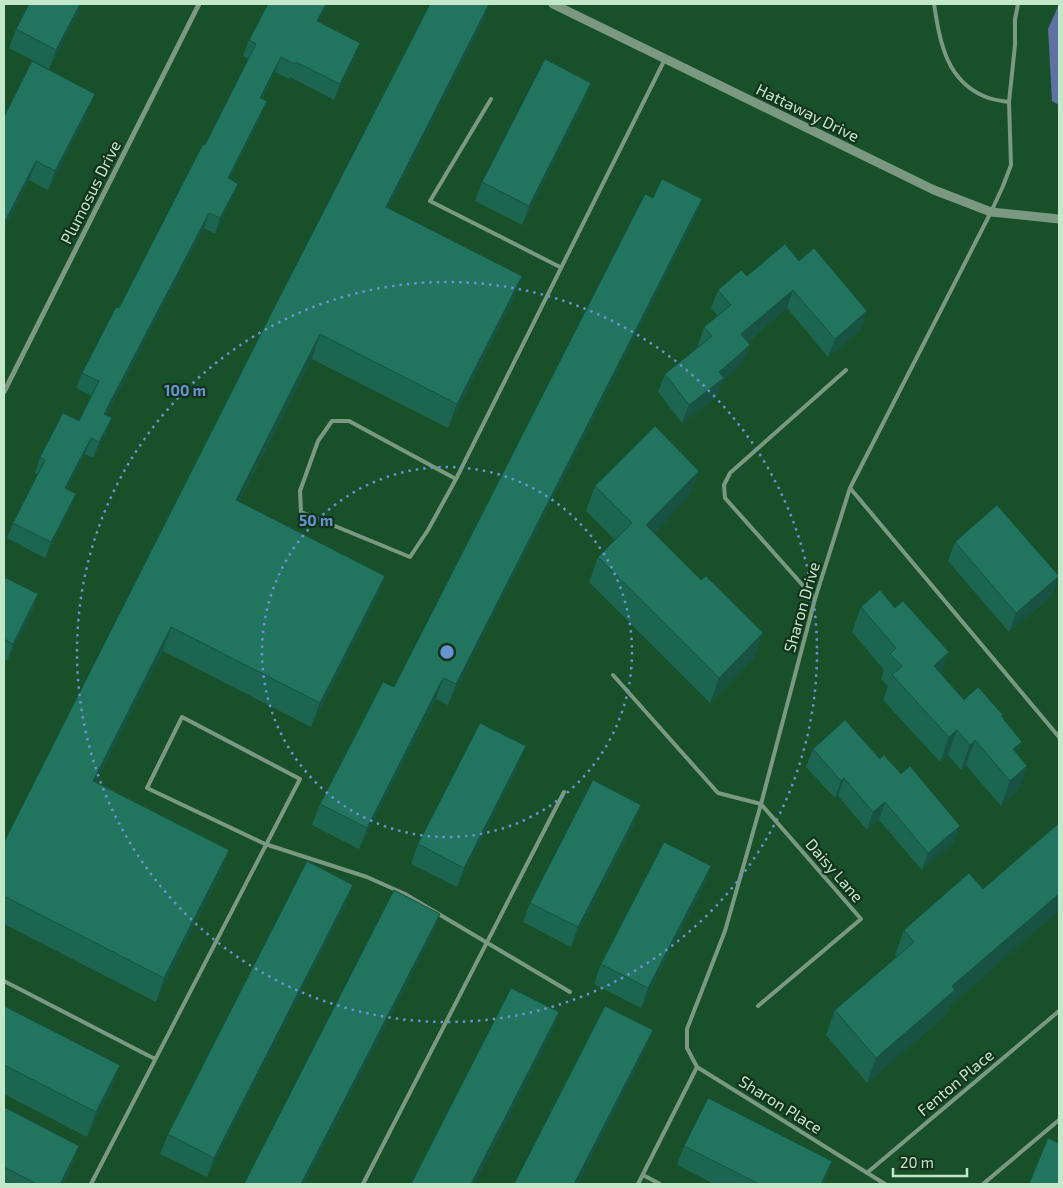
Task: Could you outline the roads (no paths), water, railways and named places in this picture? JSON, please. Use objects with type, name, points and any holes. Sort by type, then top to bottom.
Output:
[{"type":"street","name":"Plumosus Drive","points":[[4,392],[200,4]]},
{"type":"street","name":"Hattaway Drive","points":[[553,4],[934,190],[990,212],[1059,219]]},
{"type":"lane","points":[[934,4],[940,42],[950,66],[965,85],[987,98],[1010,102]]},
{"type":"lane","name":"Sharon Drive","points":[[698,1067],[687,1048],[687,1029],[725,931],[761,804],[815,599],[850,488],[1003,186],[1011,164],[1010,102],[1015,45],[1015,19],[1018,4]]},
{"type":"lane","points":[[456,479],[349,420],[332,421],[318,441],[300,491],[301,512],[410,557],[428,530],[456,479],[665,59]]},
{"type":"lane","points":[[491,99],[430,201],[560,267]]},
{"type":"lane","points":[[815,599],[725,498],[724,485],[730,473],[846,370]]},
{"type":"lane","points":[[850,488],[1059,737]]},
{"type":"lane","points":[[613,675],[718,793],[761,804]]},
{"type":"lane","points":[[92,1184],[154,1060],[265,844],[300,779],[182,717],[147,788],[265,844],[368,877],[405,894],[570,992]]},
{"type":"lane","points":[[363,1184],[564,792]]},
{"type":"lane","name":"Daisy Lane","points":[[758,1006],[861,919],[761,804]]},
{"type":"lane","points":[[4,981],[154,1060]]},
{"type":"lane","name":"Fenton Place","points":[[868,1172],[1059,1011]]},
{"type":"lane","points":[[638,1184],[698,1067]]},
{"type":"lane","name":"Sharon Place","points":[[698,1067],[885,1184]]},
{"type":"lane","points":[[983,1184],[1059,1120]]},
{"type":"lane","points":[[643,1175],[660,1184]]},
{"type":"water","points":[[1059,4],[1059,105],[1052,101],[1048,29]]}]
